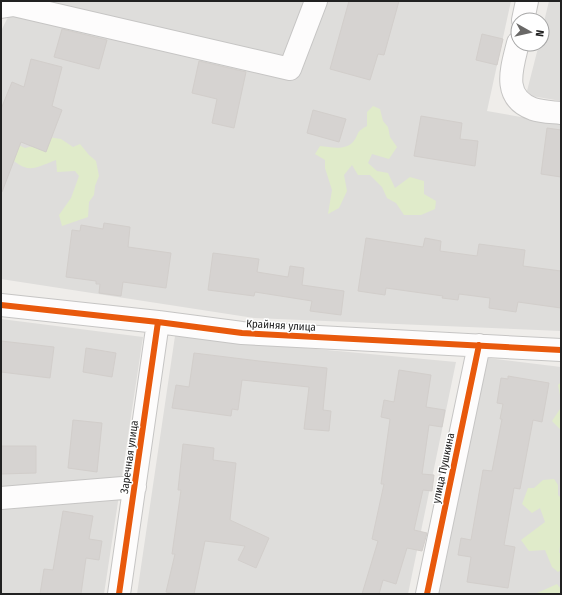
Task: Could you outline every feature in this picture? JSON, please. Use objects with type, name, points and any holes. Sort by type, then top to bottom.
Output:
[{"type":"street","points":[[1,6],[14,5],[290,69],[316,1]]},
{"type":"street","points":[[525,12],[527,1]]},
{"type":"street","points":[[516,52],[510,78],[512,89],[517,98],[524,105],[535,110],[561,113]]},
{"type":"street","name":"Крайняя улица","points":[[1,305],[158,322],[242,333],[561,350]]},
{"type":"street","name":"Заречная улица","points":[[119,594],[158,322]]},
{"type":"street","name":"улица Пушкина","points":[[427,594],[479,345]]},
{"type":"street","points":[[1,498],[135,487]]},
{"type":"shaded area","points":[[16,1],[511,1],[487,111],[561,124],[561,331],[254,318],[1,279],[1,31]]},
{"type":"shaded area","points":[[549,1],[561,1],[561,101],[526,95],[537,52],[550,52],[550,12],[546,12]]},
{"type":"shaded area","points":[[1,319],[143,337],[104,594],[1,594]]},
{"type":"shaded area","points":[[175,336],[456,362],[408,594],[137,594]]},
{"type":"shaded area","points":[[487,358],[561,367],[561,594],[439,594]]},
{"type":"green space","points":[[373,106],[380,109],[383,121],[388,127],[390,137],[397,147],[389,159],[372,154],[368,163],[377,171],[388,173],[395,188],[410,177],[424,181],[424,194],[436,201],[435,209],[421,215],[404,215],[396,203],[387,198],[382,187],[370,175],[358,175],[352,165],[344,175],[347,191],[339,208],[328,214],[332,190],[325,168],[325,160],[315,154],[320,146],[337,148],[350,145],[359,132],[367,126],[367,112]]},
{"type":"green space","points":[[48,137],[61,139],[73,147],[80,144],[96,161],[99,176],[95,186],[94,195],[89,202],[88,217],[62,226],[59,215],[71,198],[79,176],[75,171],[57,172],[56,160],[34,168],[28,168],[18,164],[4,153],[12,142],[25,148],[38,145]]},
{"type":"green space","points":[[561,382],[561,430],[552,421],[560,409],[558,385]]},
{"type":"green space","points":[[554,479],[558,485],[558,495],[561,498],[561,539],[559,553],[561,552],[561,570],[558,572],[552,567],[545,550],[529,551],[521,540],[545,522],[540,508],[532,513],[522,504],[528,488],[534,488],[543,480]]},
{"type":"green space","points":[[557,584],[561,589],[561,594],[535,594]]},
{"type":"building","points":[[349,1],[399,1],[384,55],[378,54],[370,80],[330,69]]},
{"type":"building","points":[[62,29],[107,40],[99,69],[54,57]]},
{"type":"building","points":[[482,34],[503,39],[497,65],[476,60]]},
{"type":"building","points":[[31,59],[62,67],[52,106],[62,110],[46,152],[21,142],[2,192],[1,109],[12,82],[24,87]]},
{"type":"building","points":[[199,61],[246,72],[234,128],[212,123],[217,99],[192,93]]},
{"type":"building","points":[[313,110],[346,119],[339,142],[307,133]]},
{"type":"building","points":[[421,116],[462,123],[460,139],[478,141],[475,166],[414,156]]},
{"type":"building","points":[[547,128],[561,130],[561,177],[541,174]]},
{"type":"building","points":[[104,223],[130,227],[128,247],[171,253],[166,288],[123,282],[121,296],[99,293],[100,284],[96,284],[96,281],[66,277],[72,230],[80,231],[81,225],[103,229]]},
{"type":"building","points":[[366,238],[423,247],[425,238],[441,241],[440,251],[477,256],[479,244],[525,250],[523,266],[561,271],[561,308],[518,302],[516,312],[489,308],[490,298],[459,294],[458,300],[442,298],[443,296],[386,288],[385,295],[358,291]]},
{"type":"building","points":[[213,253],[259,259],[257,272],[288,277],[290,266],[304,268],[302,285],[344,291],[341,315],[310,311],[312,301],[255,292],[254,296],[208,290]]},
{"type":"building","points":[[1,341],[54,347],[50,378],[1,372]]},
{"type":"building","points":[[86,348],[116,353],[112,377],[83,372]]},
{"type":"building","points":[[194,353],[327,368],[323,410],[331,411],[329,431],[304,429],[309,387],[242,380],[238,410],[232,409],[231,416],[172,408],[176,385],[189,387]]},
{"type":"building","points":[[399,370],[431,375],[426,407],[445,410],[442,427],[429,425],[422,474],[434,475],[432,491],[423,490],[414,530],[427,533],[422,551],[407,548],[396,584],[383,580],[379,594],[362,594],[378,541],[372,539],[384,484],[381,484],[390,419],[381,417],[384,400],[394,402]]},
{"type":"building","points":[[508,376],[549,383],[542,422],[533,420],[520,489],[514,488],[504,545],[515,547],[508,588],[467,582],[471,557],[458,555],[461,538],[471,540],[483,470],[492,471],[502,419],[500,419],[503,404],[497,403],[501,378],[508,379]]},
{"type":"building","points":[[73,420],[102,423],[97,472],[68,468]]},
{"type":"building","points":[[183,444],[214,448],[213,460],[236,463],[230,520],[269,538],[256,568],[238,560],[245,546],[205,541],[194,594],[176,594],[166,592],[175,554],[172,554],[181,490],[178,490]]},
{"type":"building","points":[[1,446],[36,446],[36,473],[1,474]]},
{"type":"building","points":[[63,511],[93,516],[89,539],[102,541],[99,560],[86,558],[81,594],[40,594],[44,569],[53,570]]},
{"type":"cycle path","points":[[1,305],[158,322],[242,333],[561,350]]},
{"type":"cycle path","points":[[119,594],[158,322]]},
{"type":"cycle path","points":[[427,594],[479,345]]}]
